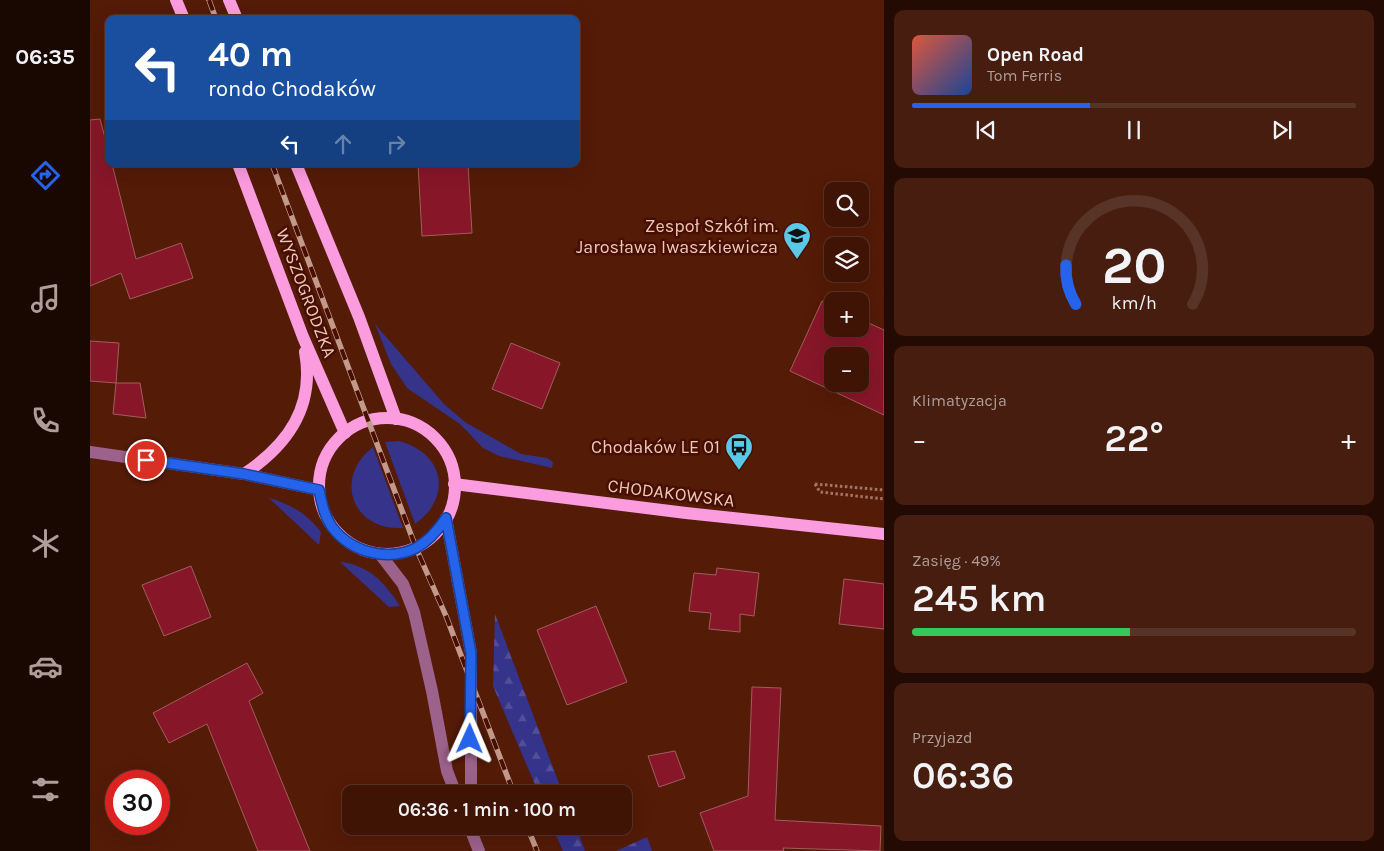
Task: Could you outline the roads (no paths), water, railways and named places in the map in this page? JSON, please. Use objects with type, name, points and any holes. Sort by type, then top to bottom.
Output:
[{"type":"main road","points":[[176,0],[182,15]]},
{"type":"main road","points":[[229,0],[235,15]]},
{"type":"main road","name":"WYSZOGRODZKA","points":[[239,167],[303,337],[345,433]]},
{"type":"main road","points":[[297,167],[359,318],[396,419]]},
{"type":"main road","points":[[244,474],[267,459],[285,439],[298,416],[306,391],[307,364],[303,337]]},
{"type":"main road","points":[[396,419],[414,424],[431,435],[437,442],[452,466],[453,502],[446,518],[434,535],[416,548],[399,554],[380,554],[361,550],[345,540],[331,526],[323,509],[319,490],[322,465],[335,442],[345,433],[370,421],[396,419]]},
{"type":"main road","name":"CHODAKOWSKA","points":[[454,484],[686,513],[884,534]]},
{"type":"street","points":[[90,452],[244,474],[319,490]]},
{"type":"street","points":[[446,518],[471,653],[472,785]]},
{"type":"street","points":[[380,554],[403,584],[414,612],[432,691],[447,771],[452,785]]},
{"type":"street","points":[[473,835],[478,849]]},
{"type":"street","points":[[476,835],[478,849]]},
{"type":"railway","points":[[209,0],[215,15]]},
{"type":"railway","points":[[273,167],[416,548],[446,616],[511,785]]},
{"type":"railway","points":[[531,835],[537,851]]},
{"type":"place","name":"Zespoł Szkół im. Jarosława Iwaszkiewicza","points":[[797,260]]},
{"type":"place","name":"Chodaków LE 01","points":[[739,471]]}]
